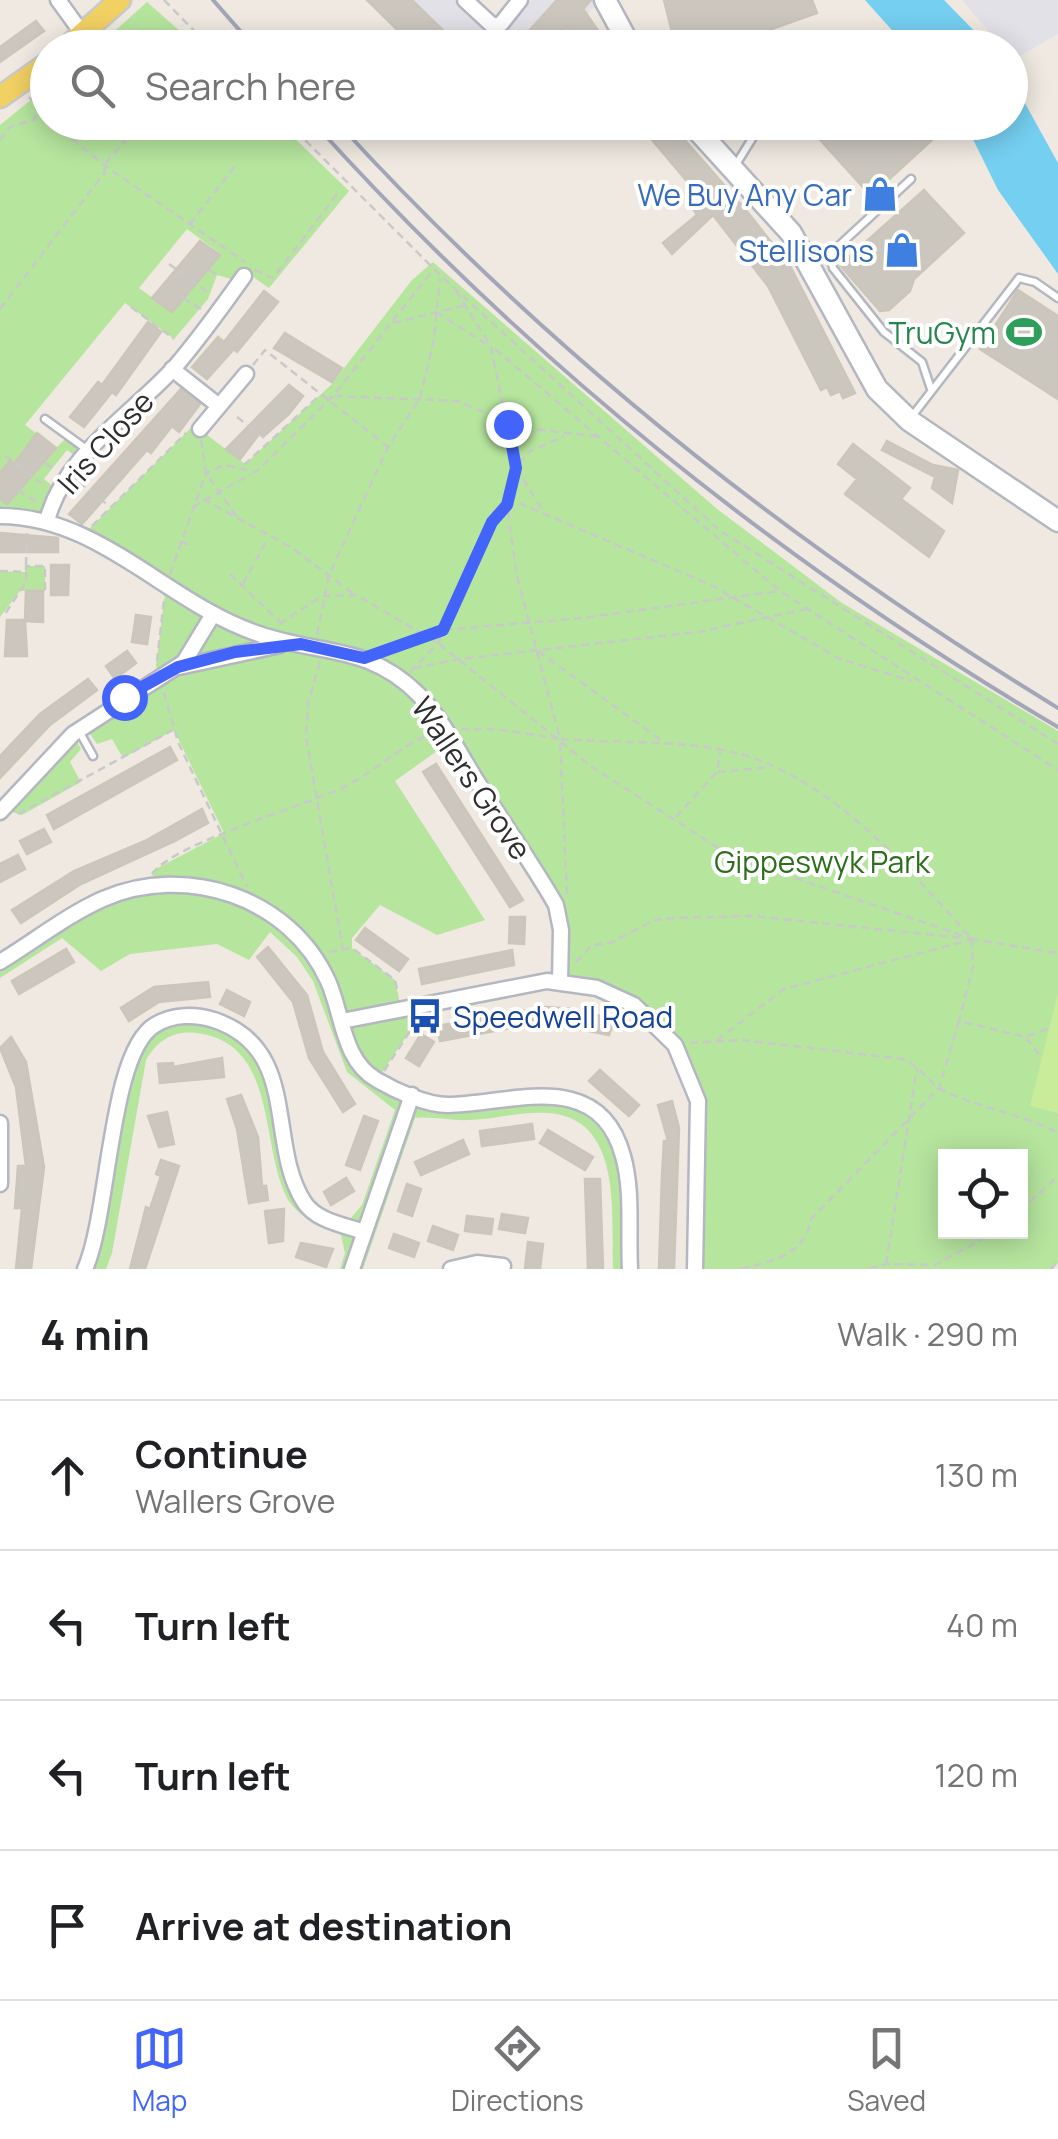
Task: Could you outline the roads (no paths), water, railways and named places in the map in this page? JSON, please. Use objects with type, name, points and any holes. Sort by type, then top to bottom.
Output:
[{"type":"main road","points":[[85,30],[120,0]]},
{"type":"main road","points":[[605,0],[621,30]]},
{"type":"main road","points":[[0,97],[30,76]]},
{"type":"main road","points":[[708,140],[791,233],[866,374],[910,420],[1058,521]]},
{"type":"street","points":[[58,0],[80,30]]},
{"type":"street","points":[[464,0],[484,20],[498,26],[520,0]]},
{"type":"street","name":"Iris Close","points":[[47,521],[54,499],[70,475],[172,369],[244,276]]},
{"type":"street","name":"Iris Close","points":[[172,369],[218,406]]},
{"type":"street","name":"Iris Close","points":[[197,427],[246,374]]},
{"type":"street","points":[[0,516],[47,521],[84,534],[212,616]]},
{"type":"street","name":"Wallers Grove","points":[[1,810],[78,730],[178,667],[195,649],[212,616],[364,658],[407,674],[556,905],[560,974]]},
{"type":"street","name":"Wallers Grove","points":[[178,667],[250,649],[314,646]]},
{"type":"street","points":[[0,962],[102,900],[154,885],[194,886],[254,902],[288,928],[312,955],[327,979],[349,1048],[361,1067],[382,1082],[448,1105],[548,1095],[570,1099],[595,1113],[614,1136],[624,1160],[630,1269]]},
{"type":"street","points":[[342,1021],[560,974],[624,998],[675,1045],[693,1081],[700,1116],[695,1269]]},
{"type":"street","points":[[85,1269],[100,1220],[128,1058],[146,1031],[178,1017],[220,1022],[255,1048],[270,1073],[303,1200],[320,1216],[364,1232]]},
{"type":"street","points":[[352,1269],[412,1095]]},
{"type":"street","points":[[0,1123],[0,1184]]},
{"type":"street","points":[[451,1269],[477,1263],[503,1266]]},
{"type":"lane","points":[[734,167],[751,140]]},
{"type":"lane","points":[[911,179],[836,244],[830,254],[832,268],[884,332],[922,362],[932,389]]},
{"type":"lane","points":[[910,420],[1019,278],[1035,282],[1058,298]]},
{"type":"lane","points":[[45,419],[90,452]]},
{"type":"lane","points":[[78,730],[93,756]]},
{"type":"water","points":[[865,0],[944,0],[973,30],[892,30]]},
{"type":"water","points":[[1028,109],[1058,163],[1058,274],[998,190],[973,140],[1028,140]]},
{"type":"railway","points":[[213,0],[239,30]]},
{"type":"railway","points":[[330,140],[481,294],[663,453],[856,598],[1058,727]]},
{"type":"railway","points":[[354,140],[501,288],[677,441],[863,580],[1058,708]]},
{"type":"place","name":"We Buy Any Car","points":[[880,194]]},
{"type":"place","name":"Stellisons","points":[[902,250]]},
{"type":"place","name":"TruGym","points":[[1024,332]]},
{"type":"place","name":"Speedwell Road","points":[[425,1016]]},
{"type":"park label","name":"Gippeswyk Park","points":[[822,861]]}]
